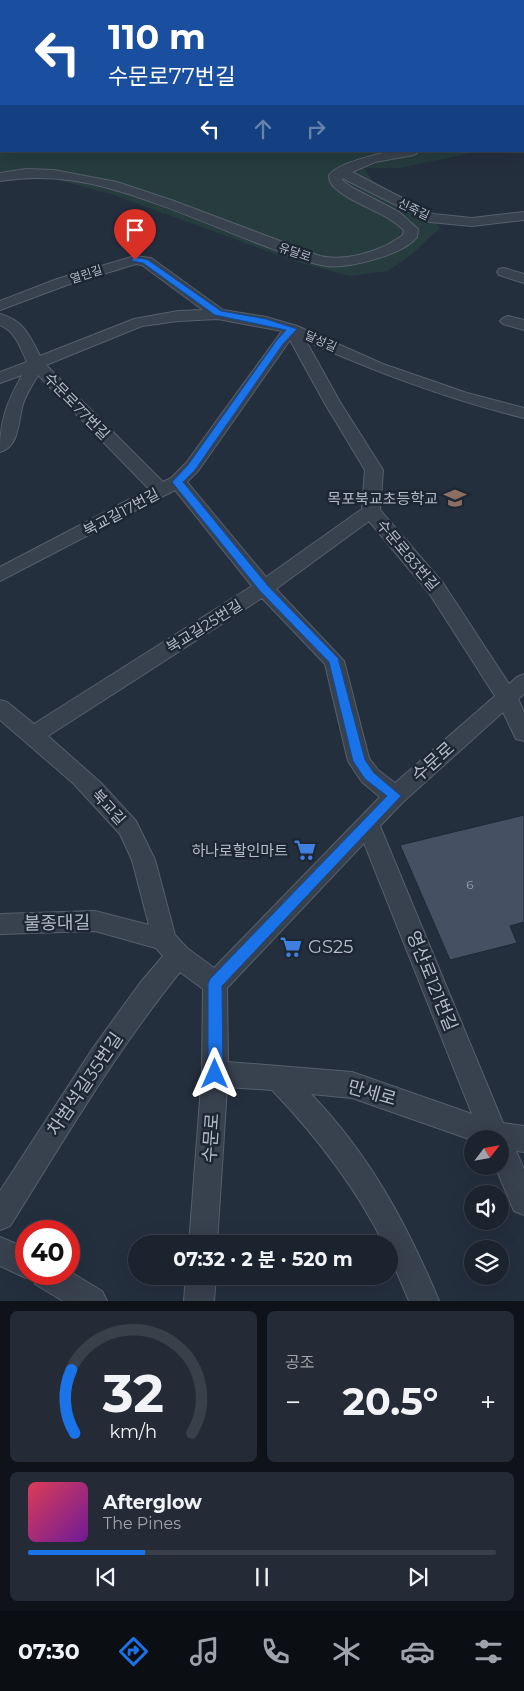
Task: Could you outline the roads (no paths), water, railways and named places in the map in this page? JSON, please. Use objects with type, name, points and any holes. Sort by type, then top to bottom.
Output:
[{"type":"street","points":[[341,172],[372,159],[409,152]]},
{"type":"street","name":"유달로","points":[[0,177],[17,173],[59,174],[110,186],[168,204],[315,259],[331,262],[366,257],[404,242],[410,237],[411,229],[401,218],[385,208],[346,191],[337,183],[335,175],[341,172]]},
{"type":"street","name":"신죽길","points":[[341,172],[430,218],[472,222],[524,216]]},
{"type":"street","points":[[509,218],[524,223]]},
{"type":"street","name":"열린길","points":[[0,306],[78,276],[135,260],[146,261],[218,314]]},
{"type":"street","points":[[504,272],[524,279]]},
{"type":"street","name":"달성길","points":[[0,378],[139,322],[178,316],[218,314],[266,322],[292,329],[377,367],[461,396],[524,413]]},
{"type":"street","name":"수문로77번길","points":[[0,319],[21,333],[36,364],[169,486],[334,661],[359,761],[370,776],[395,796]]},
{"type":"street","points":[[508,321],[524,325]]},
{"type":"street","name":"북교길17번길","points":[[0,575],[169,486],[192,467],[280,342],[292,329]]},
{"type":"street","name":"수문로83번길","points":[[292,329],[332,402],[374,470],[371,511],[436,588],[515,689],[524,733]]},
{"type":"street","points":[[0,447],[7,439],[15,403],[36,364]]},
{"type":"street","name":"북교길25번길","points":[[34,735],[264,588],[371,511]]},
{"type":"street","name":"수문로","points":[[204,1235],[215,1074],[215,984],[395,796],[515,689]]},
{"type":"street","name":"북교길","points":[[0,708],[34,735],[90,786],[120,818],[134,837],[142,855],[171,948]]},
{"type":"street","name":"영산로121번길","points":[[368,824],[493,1130]]},
{"type":"street","name":"불종대길","points":[[0,924],[95,921],[171,948],[215,984]]},
{"type":"street","name":"차범석길35번길","points":[[0,1216],[102,1057],[150,992],[171,948]]},
{"type":"street","name":"만세로","points":[[215,1074],[352,1085],[471,1130]]},
{"type":"street","points":[[278,1078],[312,1112],[333,1138],[375,1198],[424,1301]]},
{"type":"street","name":"만세로","points":[[509,1140],[524,1139]]},
{"type":"street","name":"영산로121번길","points":[[509,1167],[524,1201]]},
{"type":"street","points":[[0,1251],[15,1258]]},
{"type":"street","points":[[65,1285],[92,1301]]},
{"type":"street","points":[[199,1301],[200,1285]]},
{"type":"place","name":"목포북교초등학교","points":[[455,498]]},
{"type":"place","name":"하나로할인마트","points":[[305,850]]},
{"type":"place","name":"GS25","points":[[291,947]]}]
